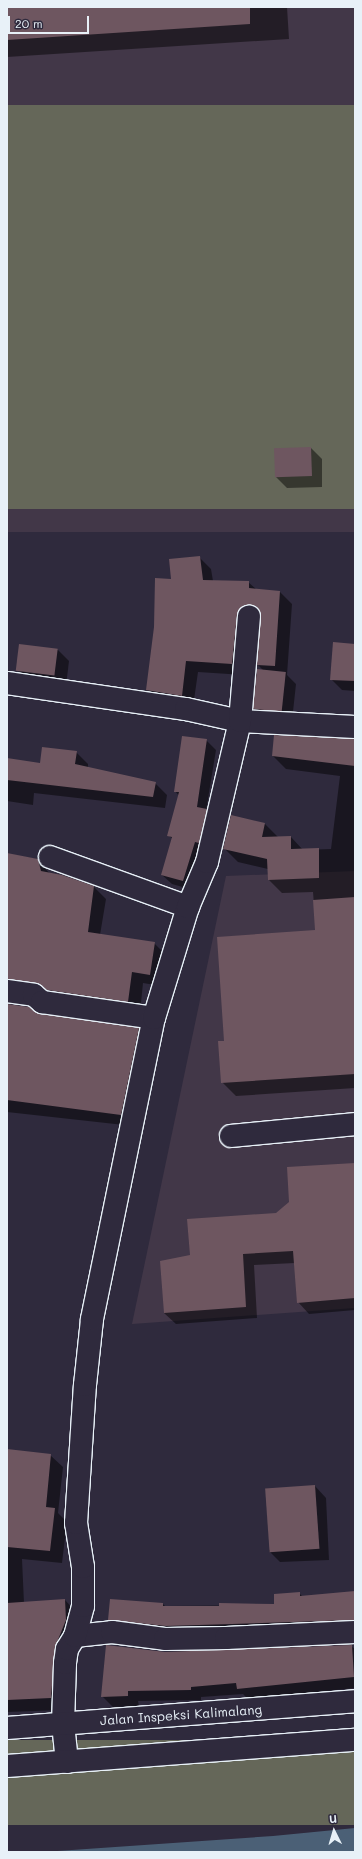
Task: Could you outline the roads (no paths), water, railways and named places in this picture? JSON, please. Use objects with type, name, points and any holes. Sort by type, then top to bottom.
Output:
[{"type":"street","points":[[67,1762],[63,1724],[67,1649],[75,1636],[83,1606],[83,1567],[76,1523],[85,1385],[92,1319],[154,1018],[188,907],[207,862],[240,721],[249,616]]},
{"type":"street","points":[[7,683],[186,709],[240,721],[355,727]]},
{"type":"street","points":[[50,857],[188,907]]},
{"type":"street","points":[[7,991],[34,995],[42,1002],[154,1018]]},
{"type":"street","points":[[231,1136],[355,1124]]},
{"type":"street","points":[[75,1636],[112,1632],[165,1639],[226,1638],[355,1632]]},
{"type":"street","name":"Jalan Inspeksi Kalimalang","points":[[7,1728],[355,1701]]},
{"type":"street","points":[[7,1766],[355,1740]]},
{"type":"water","points":[[355,1828],[355,1852],[43,1852],[273,1836]]}]
